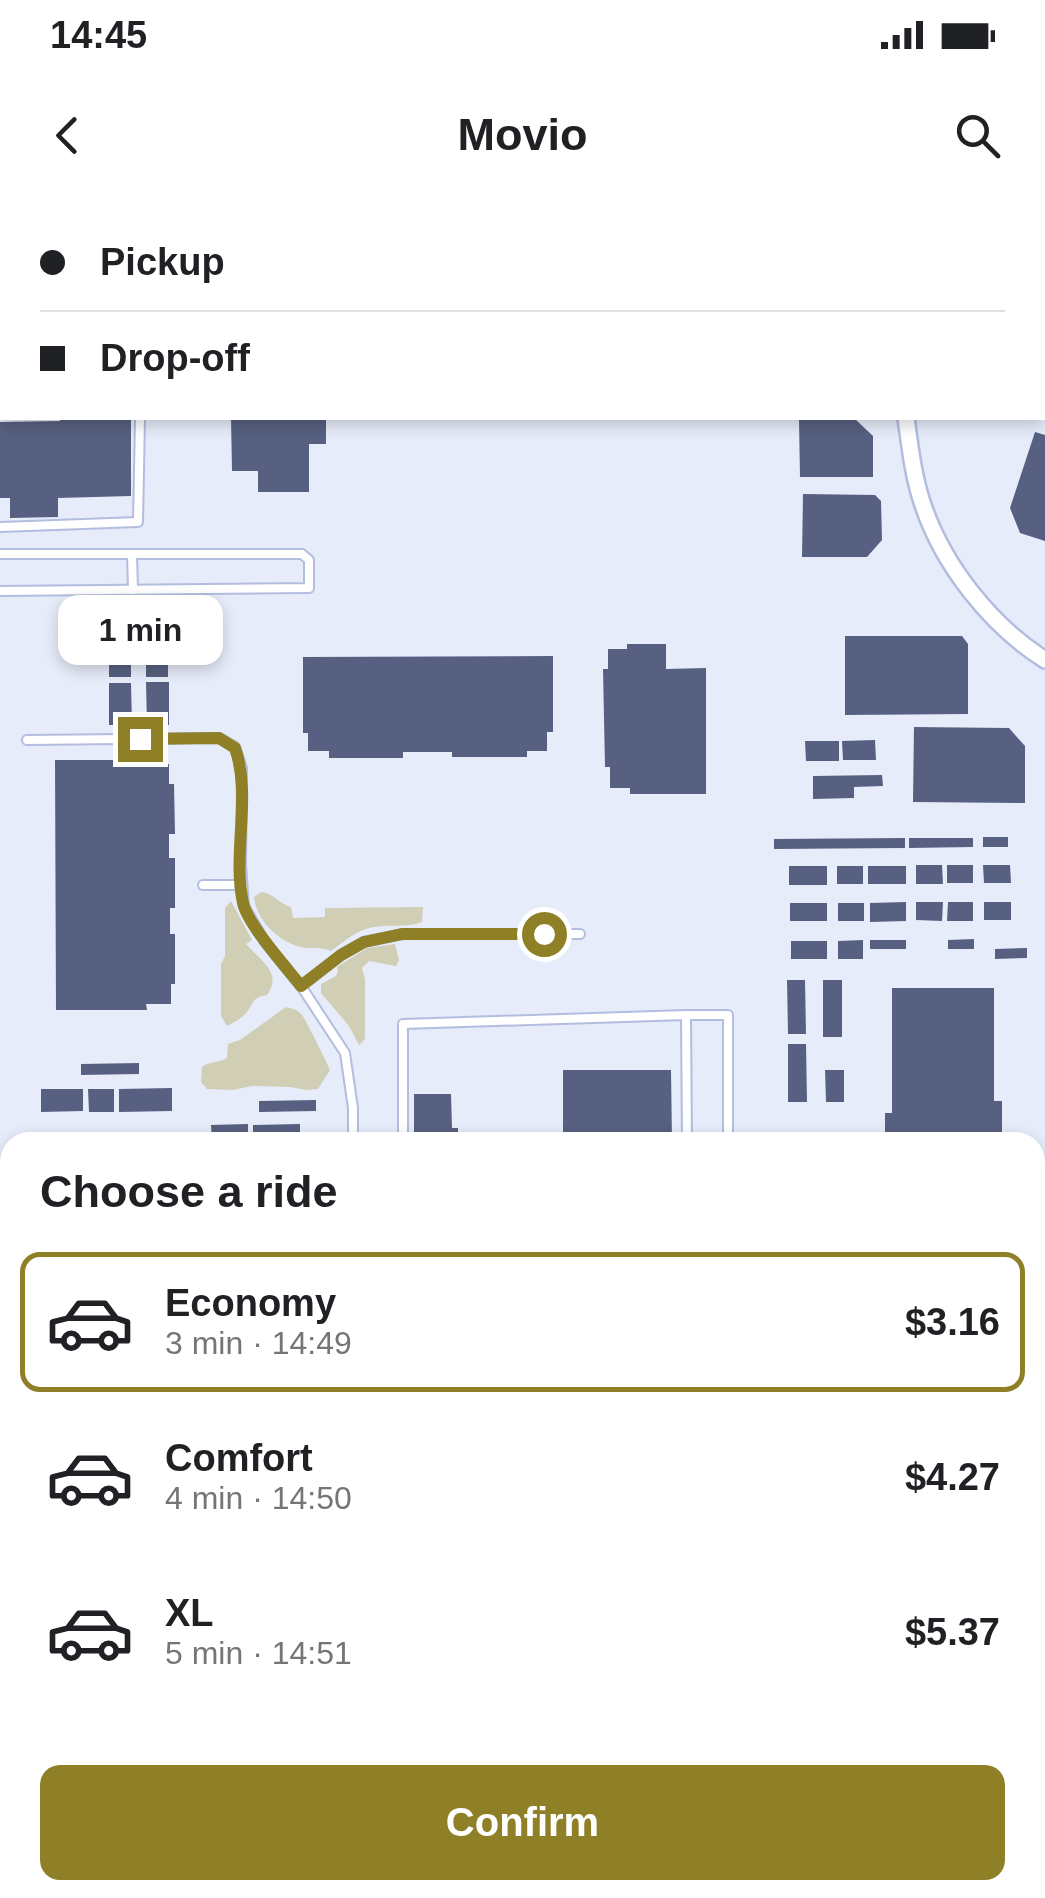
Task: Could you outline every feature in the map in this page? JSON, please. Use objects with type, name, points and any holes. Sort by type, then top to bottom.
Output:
[{"type":"street","points":[[906,420],[912,467],[922,504],[943,548],[993,620],[1045,660]]},
{"type":"lane","points":[[0,526],[138,522],[140,420]]},
{"type":"lane","points":[[0,554],[302,554],[308,560],[309,574],[309,588],[0,592]]},
{"type":"lane","points":[[132,554],[132,590]]},
{"type":"lane","points":[[27,740],[219,738],[235,748],[242,768],[244,906],[345,1053],[353,1132]]},
{"type":"lane","points":[[203,885],[242,885]]},
{"type":"lane","points":[[301,986],[364,942],[402,934],[580,934]]},
{"type":"lane","points":[[686,1014],[687,1132]]},
{"type":"lane","points":[[403,1132],[403,1024],[686,1014],[728,1015],[728,1132]]},
{"type":"shaded area","points":[[261,892],[291,907],[293,918],[325,917],[325,908],[423,907],[422,922],[368,928],[331,951],[301,947],[281,938],[263,921],[254,897]]},
{"type":"shaded area","points":[[231,901],[252,940],[246,944],[268,968],[273,980],[267,995],[256,999],[244,1015],[227,1026],[221,1016],[221,964],[225,956],[225,908]]},
{"type":"shaded area","points":[[395,944],[399,960],[396,966],[369,961],[362,968],[365,1039],[359,1045],[349,1026],[321,993],[321,984],[336,976],[337,967],[367,948]]},
{"type":"shaded area","points":[[286,1007],[302,1015],[330,1070],[318,1089],[207,1089],[201,1082],[202,1067],[227,1058],[228,1044],[240,1040]]},
{"type":"building","points":[[131,420],[131,496],[58,498],[58,517],[10,518],[10,498],[0,498],[0,422]]},
{"type":"building","points":[[231,420],[326,420],[326,444],[309,444],[309,492],[258,492],[258,471],[232,471]]},
{"type":"building","points":[[799,420],[856,420],[873,436],[873,477],[800,477]]},
{"type":"building","points":[[1035,432],[1045,435],[1045,541],[1020,533],[1010,508]]},
{"type":"building","points":[[803,494],[875,495],[881,501],[882,540],[867,557],[802,557]]},
{"type":"building","points":[[845,636],[962,636],[968,644],[968,714],[845,715]]},
{"type":"building","points":[[627,644],[666,644],[666,669],[706,668],[706,794],[630,794],[630,788],[610,788],[610,767],[605,767],[603,669],[608,669],[608,649],[627,649]]},
{"type":"building","points":[[146,651],[168,651],[168,677],[146,677]]},
{"type":"building","points":[[553,656],[553,732],[547,732],[547,751],[527,751],[527,757],[452,757],[452,752],[403,752],[403,758],[329,758],[329,751],[308,751],[308,733],[303,733],[303,657]]},
{"type":"building","points":[[131,661],[131,677],[109,677],[109,662]]},
{"type":"building","points":[[146,682],[169,682],[169,725],[147,725]]},
{"type":"building","points":[[109,683],[131,683],[132,725],[109,725]]},
{"type":"building","points":[[914,727],[1009,728],[1025,746],[1025,803],[913,802]]},
{"type":"building","points":[[875,740],[876,760],[843,760],[842,741]]},
{"type":"building","points":[[805,741],[839,741],[839,761],[806,761]]},
{"type":"building","points":[[55,760],[144,760],[144,764],[169,764],[169,784],[174,784],[175,834],[169,834],[169,858],[175,858],[175,908],[170,908],[170,934],[175,934],[171,1004],[146,1004],[147,1010],[56,1010]]},
{"type":"building","points":[[882,775],[883,786],[854,787],[854,798],[813,799],[813,776]]},
{"type":"building","points":[[983,837],[1008,837],[1008,847],[983,847]]},
{"type":"building","points":[[905,838],[905,848],[774,849],[774,839]]},
{"type":"building","points":[[909,838],[973,838],[973,847],[909,848]]},
{"type":"building","points":[[916,865],[942,865],[943,884],[916,884]]},
{"type":"building","points":[[947,865],[973,865],[973,883],[947,883]]},
{"type":"building","points":[[983,865],[1010,865],[1011,883],[984,883]]},
{"type":"building","points":[[789,866],[827,866],[827,885],[789,885]]},
{"type":"building","points":[[837,866],[863,866],[863,884],[837,884]]},
{"type":"building","points":[[868,866],[906,866],[906,884],[868,884]]},
{"type":"building","points":[[906,902],[906,921],[870,922],[870,903]]},
{"type":"building","points":[[916,902],[943,902],[942,921],[916,920]]},
{"type":"building","points":[[948,902],[973,902],[973,921],[947,921]]},
{"type":"building","points":[[984,902],[1011,902],[1011,920],[984,920]]},
{"type":"building","points":[[790,903],[827,903],[827,921],[790,921]]},
{"type":"building","points":[[838,903],[864,903],[864,921],[838,921]]},
{"type":"building","points":[[974,939],[974,949],[948,949],[948,940]]},
{"type":"building","points":[[863,940],[863,959],[838,959],[838,941]]},
{"type":"building","points":[[870,940],[906,940],[906,949],[870,949]]},
{"type":"building","points":[[791,941],[827,941],[827,959],[791,959]]},
{"type":"building","points":[[1027,948],[1027,958],[995,959],[995,949]]},
{"type":"building","points":[[787,980],[805,980],[806,1034],[788,1034]]},
{"type":"building","points":[[823,980],[842,980],[842,1037],[823,1037]]},
{"type":"building","points":[[892,988],[994,988],[994,1101],[1002,1101],[1002,1132],[885,1132],[885,1113],[892,1113]]},
{"type":"building","points":[[788,1044],[806,1044],[807,1102],[788,1102]]},
{"type":"building","points":[[139,1063],[139,1074],[81,1075],[81,1064]]},
{"type":"building","points":[[563,1070],[671,1070],[672,1132],[563,1132]]},
{"type":"building","points":[[825,1070],[844,1070],[844,1102],[826,1102]]},
{"type":"building","points":[[172,1088],[172,1111],[119,1112],[119,1089]]},
{"type":"building","points":[[41,1089],[83,1089],[83,1111],[41,1112]]},
{"type":"building","points":[[88,1089],[114,1089],[114,1112],[89,1112]]},
{"type":"building","points":[[414,1094],[451,1094],[452,1128],[458,1128],[458,1132],[414,1132]]},
{"type":"building","points":[[316,1100],[316,1111],[259,1112],[259,1101]]},
{"type":"building","points":[[248,1124],[248,1132],[211,1132],[211,1125]]},
{"type":"building","points":[[300,1124],[300,1132],[253,1132],[253,1125]]},
{"type":"route","points":[[140,739],[219,738],[235,748],[242,768],[244,906],[301,986],[364,942],[402,934],[544,934]]}]
